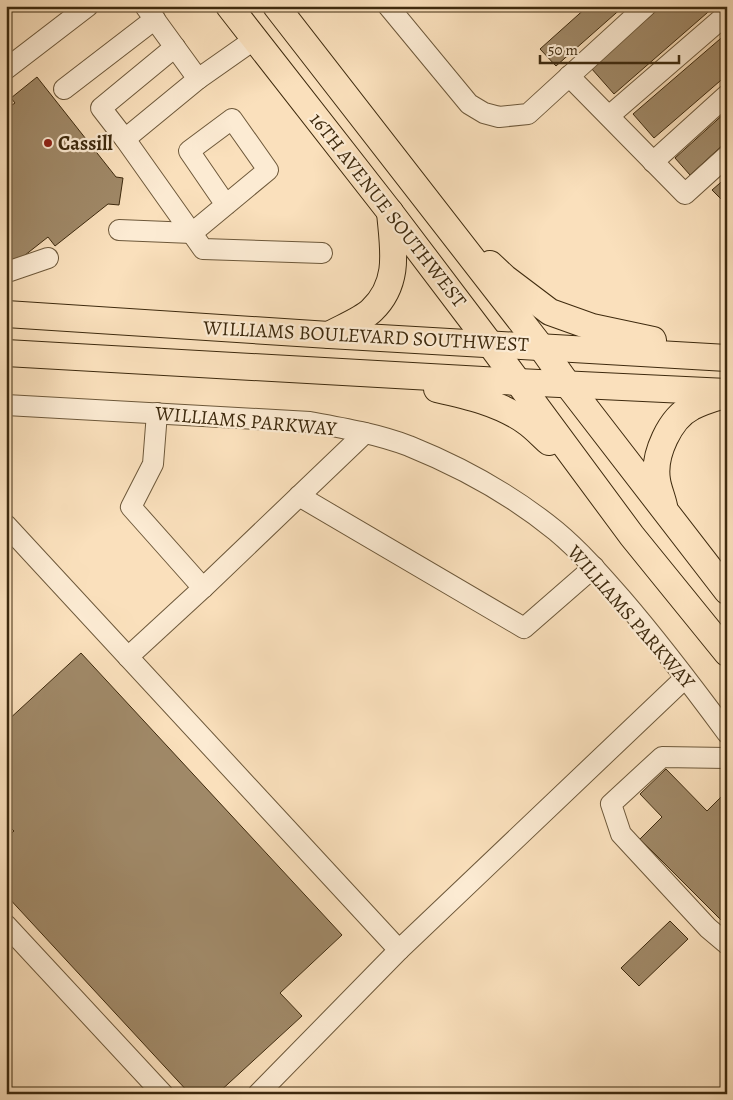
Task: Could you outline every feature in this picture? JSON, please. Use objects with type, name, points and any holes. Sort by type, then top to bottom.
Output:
[{"type":"main road","name":"16TH AVENUE SOUTHWEST","points":[[229,6],[390,212],[632,536],[727,653]]},
{"type":"main road","name":"16TH AVENUE SOUTHWEST","points":[[276,6],[541,347],[727,591]]},
{"type":"main road","points":[[329,335],[371,311],[388,291],[394,265],[390,212]]},
{"type":"main road","points":[[442,220],[505,278],[550,312],[592,327],[727,357]]},
{"type":"main road","name":"WILLIAMS BOULEVARD SOUTHWEST","points":[[6,314],[329,335],[727,357]]},
{"type":"main road","name":"WILLIAMS BOULEVARD SOUTHWEST","points":[[6,353],[727,393]]},
{"type":"main road","points":[[365,374],[488,402],[510,412],[526,421],[597,488]]},
{"type":"main road","points":[[666,512],[656,479],[659,454],[669,429],[679,416],[691,407],[727,393]]},
{"type":"street","points":[[6,69],[88,6]]},
{"type":"street","points":[[388,6],[469,104],[484,113],[499,117],[528,114],[646,6]]},
{"type":"street","points":[[64,89],[150,13],[198,79]]},
{"type":"street","points":[[608,116],[727,14]]},
{"type":"street","points":[[126,139],[198,79],[255,39]]},
{"type":"street","points":[[175,47],[101,108],[126,139],[203,249],[322,253]]},
{"type":"street","points":[[569,76],[685,194],[727,156]]},
{"type":"street","points":[[653,162],[727,95]]},
{"type":"street","points":[[119,230],[192,233],[226,205]]},
{"type":"street","points":[[6,268],[10,271],[48,258]]},
{"type":"street","name":"WILLIAMS PARKWAY","points":[[6,405],[310,422],[365,433],[408,446],[461,469],[510,498],[556,531],[594,567],[644,625],[727,733]]},
{"type":"street","points":[[158,414],[153,464],[131,507],[203,588]]},
{"type":"street","points":[[128,657],[365,433]]},
{"type":"street","points":[[299,496],[524,628],[594,567]]},
{"type":"street","points":[[6,525],[399,950]]},
{"type":"street","points":[[258,1094],[399,950],[685,678]]},
{"type":"street","points":[[727,758],[662,757],[611,804],[621,834],[708,928],[727,944]]},
{"type":"street","points":[[6,926],[163,1094]]},
{"type":"building","points":[[588,6],[624,6],[556,66],[540,49]]},
{"type":"building","points":[[662,6],[715,6],[614,94],[591,68]]},
{"type":"building","points":[[727,33],[727,75],[654,138],[633,114]]},
{"type":"building","name":"Cassill","points":[[37,77],[116,177],[123,178],[119,205],[108,204],[55,246],[48,237],[15,263],[6,252],[6,109],[15,103],[11,98]]},
{"type":"building","points":[[727,111],[727,141],[690,175],[675,158]]},
{"type":"building","points":[[727,177],[727,205],[712,190]]},
{"type":"building","points":[[81,653],[342,935],[280,993],[302,1016],[217,1094],[190,1094],[6,895],[6,838],[14,831],[6,823],[6,722]]},
{"type":"building","points":[[666,769],[707,811],[721,797],[727,803],[727,920],[724,923],[640,839],[662,817],[640,794]]},
{"type":"building","points":[[670,921],[688,939],[639,986],[621,968]]},
{"type":"place","name":"Cassill","points":[[48,143]]}]
